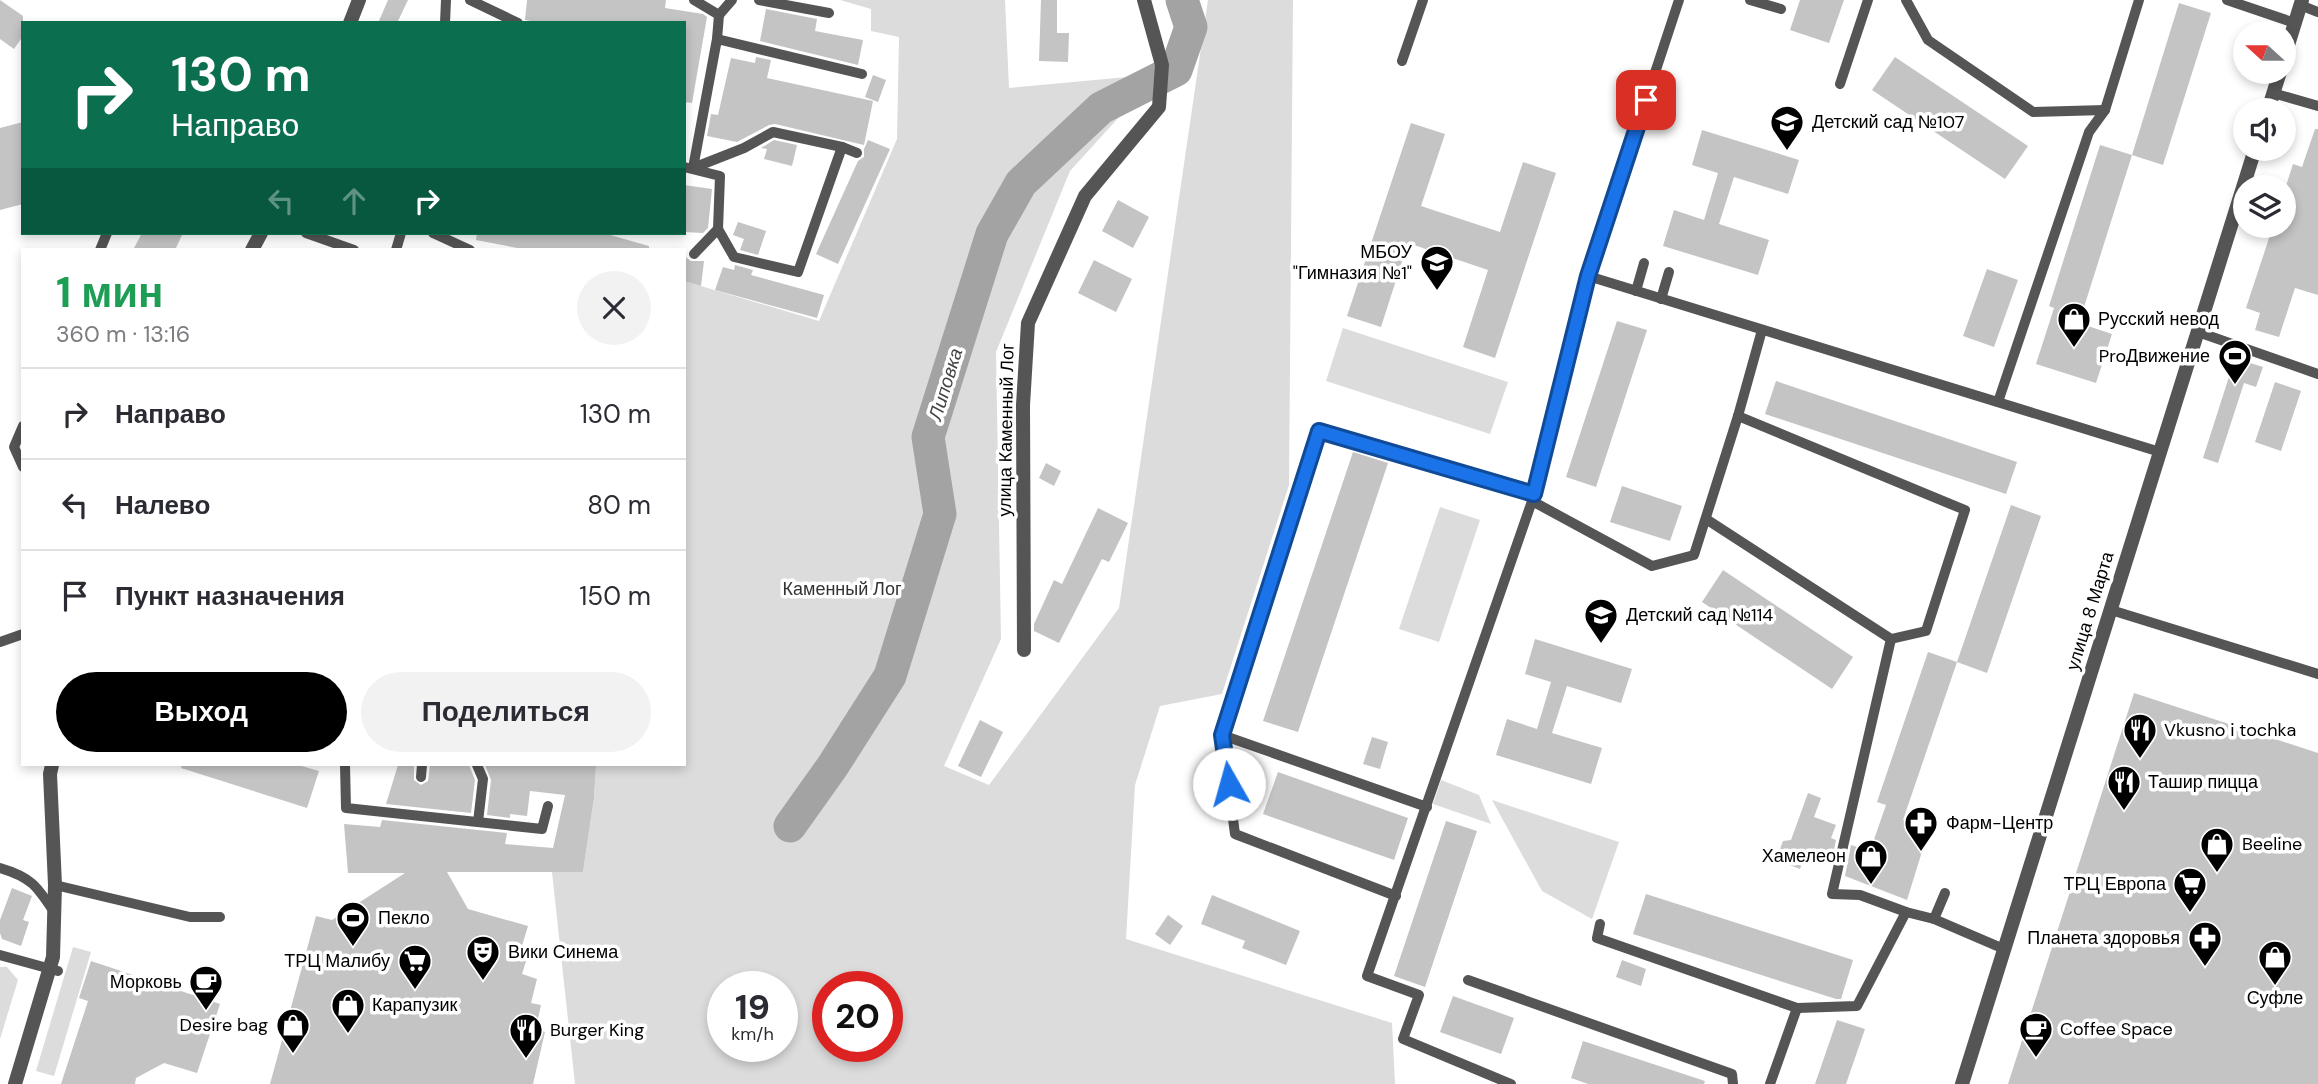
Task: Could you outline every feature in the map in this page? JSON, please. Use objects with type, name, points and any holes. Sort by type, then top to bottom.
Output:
[{"type":"street","points":[[351,21],[359,0]]},
{"type":"street","name":"улица Каменный Лог","points":[[1024,650],[1023,405],[1028,323],[1085,196],[1158,107],[1162,65],[1144,0]]},
{"type":"street","points":[[2296,21],[2301,3]]},
{"type":"street","points":[[2271,98],[2276,84]]},
{"type":"street","name":"улица 8 Марта","points":[[1962,1084],[2251,161]]},
{"type":"street","points":[[15,1084],[54,970],[52,766]]},
{"type":"lane","points":[[445,21],[446,0]]},
{"type":"lane","points":[[470,0],[515,21]]},
{"type":"lane","points":[[694,0],[719,15]]},
{"type":"lane","points":[[689,167],[717,39],[719,15],[732,0]]},
{"type":"lane","points":[[759,0],[829,13]]},
{"type":"lane","points":[[1402,61],[1423,0]]},
{"type":"lane","points":[[1513,1083],[1403,1039],[1419,995],[1367,976],[1533,498],[1588,276],[1679,0]]},
{"type":"lane","points":[[1750,0],[1782,9]]},
{"type":"lane","points":[[1840,84],[1868,0]]},
{"type":"lane","points":[[1906,0],[1928,40],[2033,112],[2105,110]]},
{"type":"lane","points":[[1998,402],[2089,132],[2105,110],[2139,0]]},
{"type":"lane","points":[[2227,0],[2289,21]]},
{"type":"lane","points":[[2301,3],[2318,12]]},
{"type":"lane","points":[[717,39],[862,74]]},
{"type":"lane","points":[[2273,93],[2318,106]]},
{"type":"lane","points":[[689,167],[744,148],[773,132],[842,147],[857,153]]},
{"type":"lane","points":[[689,167],[720,176],[718,229],[734,257],[798,272],[842,147]]},
{"type":"lane","points":[[694,254],[718,229]]},
{"type":"lane","points":[[312,235],[348,248]]},
{"type":"lane","points":[[437,235],[466,248]]},
{"type":"lane","points":[[1636,291],[1644,263]]},
{"type":"lane","points":[[1661,299],[1669,272]]},
{"type":"lane","points":[[1588,276],[2160,452]]},
{"type":"lane","points":[[1396,896],[1235,834],[1222,735],[1319,431],[1533,498],[1652,566],[1694,555],[1762,330]]},
{"type":"lane","points":[[2198,332],[2318,374]]},
{"type":"lane","points":[[1706,519],[1891,639],[1926,631],[1965,510],[1738,416]]},
{"type":"lane","points":[[21,431],[14,447],[21,463]]},
{"type":"lane","points":[[2111,610],[2318,674]]},
{"type":"lane","points":[[0,642],[21,635]]},
{"type":"lane","points":[[1891,639],[1832,894],[1860,895],[1934,919],[2004,950]]},
{"type":"lane","points":[[1222,735],[1427,807]]},
{"type":"lane","points":[[345,766],[346,808],[542,829],[548,806]]},
{"type":"lane","points":[[421,777],[422,766]]},
{"type":"lane","points":[[477,766],[483,779],[478,822]]},
{"type":"lane","points":[[0,868],[36,884],[54,912]]},
{"type":"lane","points":[[55,884],[190,918],[220,917]]},
{"type":"lane","points":[[1934,919],[1945,893]]},
{"type":"lane","points":[[1600,924],[1597,938],[1797,1008],[1857,1006],[1906,912]]},
{"type":"lane","points":[[0,955],[54,970]]},
{"type":"lane","points":[[1468,980],[1732,1074],[1733,1084]]},
{"type":"lane","points":[[1770,1084],[1797,1008]]},
{"type":"green space","name":"Каменный Лог","points":[[840,0],[1005,0],[1009,88],[1127,77],[1141,93],[1070,171],[996,352],[1001,639],[944,766],[989,785],[1119,608],[1208,0],[1293,0],[1289,485],[1222,694],[1160,706],[1135,785],[1126,939],[1392,1023],[1395,1084],[575,1084],[552,872],[583,872],[596,766],[686,766],[686,282],[819,321],[897,139],[899,37],[871,31],[871,9]]},
{"type":"green space","points":[[1343,328],[1508,382],[1490,434],[1326,381]]},
{"type":"green space","points":[[1440,507],[1480,520],[1439,642],[1399,629]]},
{"type":"green space","points":[[1441,780],[1479,795],[1491,824],[1433,804]]},
{"type":"green space","points":[[1492,800],[1619,842],[1592,919],[1542,891]]},
{"type":"green space","points":[[73,947],[91,952],[54,1076],[36,1071]]},
{"type":"green space","points":[[0,967],[7,967],[18,980],[0,1039]]},
{"type":"building","points":[[0,0],[23,16],[23,21],[21,39],[14,49],[0,39]]},
{"type":"building","points":[[388,0],[408,0],[398,21],[379,21]]},
{"type":"building","points":[[527,0],[666,0],[665,8],[703,14],[707,17],[692,103],[686,102],[686,21],[525,20]]},
{"type":"building","points":[[1041,0],[1057,0],[1057,33],[1069,33],[1068,62],[1039,61]]},
{"type":"building","points":[[1800,0],[1844,0],[1829,43],[1790,30]]},
{"type":"building","points":[[2179,3],[2211,13],[2163,165],[2132,155]]},
{"type":"building","points":[[766,9],[817,19],[815,31],[863,40],[858,65],[760,41]]},
{"type":"building","points":[[756,57],[771,60],[767,78],[873,101],[864,145],[775,124],[737,142],[707,136],[711,114],[718,115],[731,58],[755,63]]},
{"type":"building","points":[[1895,57],[2028,146],[2005,179],[1872,90]]},
{"type":"building","points":[[873,75],[886,80],[878,102],[865,97]]},
{"type":"building","points":[[21,123],[21,205],[0,210],[0,128]]},
{"type":"building","points":[[1411,123],[1445,134],[1421,206],[1500,232],[1523,162],[1556,173],[1495,358],[1463,347],[1488,270],[1408,243],[1381,327],[1347,316]]},
{"type":"building","points":[[2315,129],[2318,129],[2318,295],[2295,288],[2279,337],[2255,330],[2260,313],[2246,308],[2269,238],[2296,238],[2296,175],[2289,175],[2293,164],[2302,167]]},
{"type":"building","points":[[1702,130],[1799,160],[1788,194],[1734,177],[1719,224],[1769,240],[1758,275],[1663,246],[1674,210],[1704,220],[1718,173],[1692,165]]},
{"type":"building","points":[[774,140],[797,145],[792,166],[764,159],[767,149],[761,148]]},
{"type":"building","points":[[868,140],[890,149],[838,264],[816,254],[858,161],[864,157]]},
{"type":"building","points":[[2100,145],[2132,155],[2079,323],[2112,334],[2096,383],[2036,364],[2054,308],[2049,306]]},
{"type":"building","points":[[686,185],[712,189],[708,228],[703,233],[686,232]]},
{"type":"building","points":[[1118,200],[1149,217],[1133,248],[1102,231]]},
{"type":"building","points":[[738,222],[766,231],[758,255],[740,250],[744,239],[733,235]]},
{"type":"building","points":[[141,235],[182,235],[176,248],[134,248]]},
{"type":"building","points":[[477,235],[610,235],[649,248],[518,248],[476,240]]},
{"type":"building","points":[[686,257],[691,261],[704,261],[701,286],[686,282]]},
{"type":"building","points":[[1094,260],[1132,279],[1116,312],[1078,293]]},
{"type":"building","points":[[735,265],[753,270],[751,275],[824,295],[817,318],[715,290],[723,267],[734,270]]},
{"type":"building","points":[[1987,269],[2018,280],[1994,347],[1963,336]]},
{"type":"building","points":[[1617,321],[1647,330],[1596,487],[1566,477]]},
{"type":"building","points":[[2235,358],[2263,367],[2256,387],[2244,383],[2218,463],[2203,458]]},
{"type":"building","points":[[1776,381],[2017,462],[2006,494],[1765,414]]},
{"type":"building","points":[[2275,382],[2301,391],[2281,451],[2255,442]]},
{"type":"building","points":[[1353,452],[1388,463],[1298,732],[1263,721]]},
{"type":"building","points":[[1046,463],[1061,471],[1054,486],[1039,478]]},
{"type":"building","points":[[1622,486],[1682,506],[1670,541],[1610,522]]},
{"type":"building","points":[[2011,505],[2041,516],[1987,673],[1957,662]]},
{"type":"building","points":[[1098,508],[1128,523],[1109,562],[1102,559],[1059,643],[1034,631],[1034,624],[1054,580],[1062,584]]},
{"type":"building","points":[[1723,570],[1853,657],[1832,689],[1702,602]]},
{"type":"building","points":[[1535,639],[1632,669],[1621,703],[1567,686],[1552,733],[1602,748],[1591,784],[1496,755],[1507,719],[1537,729],[1551,682],[1525,674]]},
{"type":"building","points":[[1928,652],[1957,662],[1903,820],[1929,829],[1907,900],[1845,876],[1851,845],[1870,851],[1886,805],[1877,802]]},
{"type":"building","name":"ТРЦ Европа","points":[[2134,693],[2318,753],[2318,1084],[2008,1084]]},
{"type":"building","points":[[980,720],[1003,732],[981,777],[958,766]]},
{"type":"building","points":[[1372,737],[1388,742],[1380,769],[1363,764]]},
{"type":"building","points":[[302,766],[319,771],[307,808],[181,768]]},
{"type":"building","points":[[398,766],[414,766],[414,780],[421,785],[428,781],[430,766],[469,766],[475,780],[471,813],[386,804]]},
{"type":"building","name":"ТРЦ Малибу","points":[[485,766],[596,766],[583,872],[447,872],[468,909],[528,926],[521,949],[529,952],[522,974],[537,979],[531,1003],[541,1005],[536,1028],[545,1032],[533,1084],[270,1084],[316,916],[332,920],[405,873],[348,873],[344,824],[380,827],[382,820],[507,833],[505,844],[553,848],[565,795],[530,791],[527,816],[510,814],[510,818],[487,815],[491,780]]},
{"type":"building","points":[[1278,772],[1408,818],[1394,860],[1263,814]]},
{"type":"building","points":[[1808,793],[1821,798],[1814,817],[1836,825],[1831,838],[1836,840],[1832,859],[1807,850],[1800,869],[1776,860],[1783,841],[1791,840]]},
{"type":"building","points":[[1446,821],[1477,831],[1425,987],[1394,976]]},
{"type":"building","points":[[12,888],[32,896],[23,920],[29,922],[21,946],[2,939],[0,933],[0,920]]},
{"type":"building","points":[[1646,894],[1853,960],[1841,999],[1633,934]]},
{"type":"building","points":[[1212,895],[1300,931],[1286,965],[1242,948],[1245,941],[1201,924]]},
{"type":"building","points":[[1168,915],[1183,926],[1170,945],[1155,934]]},
{"type":"building","points":[[1622,960],[1646,969],[1641,986],[1616,977]]},
{"type":"building","points":[[91,961],[220,1004],[197,1073],[164,1063],[136,1078],[135,1084],[61,1084],[88,1001],[79,998]]},
{"type":"building","points":[[1453,996],[1514,1018],[1501,1054],[1440,1032]]},
{"type":"building","points":[[1837,1020],[1865,1029],[1846,1084],[1815,1084]]},
{"type":"building","points":[[1583,1041],[1705,1081],[1704,1084],[1588,1084],[1571,1078]]},
{"type":"waterway","name":"Липовка","points":[[790,826],[832,767],[890,676],[940,514],[928,437],[992,234],[1021,183],[1101,108],[1176,70],[1191,27],[1182,0]]},
{"type":"place","name":"Детский сад №107","points":[[1787,152]]},
{"type":"place","name":"МБОУ \"Гимназия №1\"","points":[[1437,292]]},
{"type":"place","name":"Русский невод","points":[[2074,349]]},
{"type":"place","name":"ProДвижение","points":[[2235,386]]},
{"type":"place","name":"Детский сад №114","points":[[1601,645]]},
{"type":"place","name":"Vkusno i tochka","points":[[2140,760]]},
{"type":"place","name":"Ташир пицца","points":[[2124,812]]},
{"type":"place","name":"Фарм-Центр","points":[[1921,853]]},
{"type":"place","name":"Beeline","points":[[2217,874]]},
{"type":"place","name":"Хамелеон","points":[[1871,886]]},
{"type":"place","name":"ТРЦ Европа","points":[[2190,914]]},
{"type":"place","name":"Пекло","points":[[353,948]]},
{"type":"place","name":"Планета здоровья","points":[[2205,968]]},
{"type":"place","name":"Вики Синема","points":[[483,982]]},
{"type":"place","name":"Суфле","points":[[2275,987]]},
{"type":"place","name":"ТРЦ Малибу","points":[[415,991]]},
{"type":"place","name":"Морковь","points":[[206,1012]]},
{"type":"place","name":"Карапузик","points":[[348,1035]]},
{"type":"place","name":"Desire bag","points":[[293,1055]]},
{"type":"place","name":"Coffee Space","points":[[2036,1059]]},
{"type":"place","name":"Burger King","points":[[526,1060]]},
{"type":"route","points":[[1229,784],[1222,735],[1319,431],[1534,494],[1588,276],[1646,100]]}]
